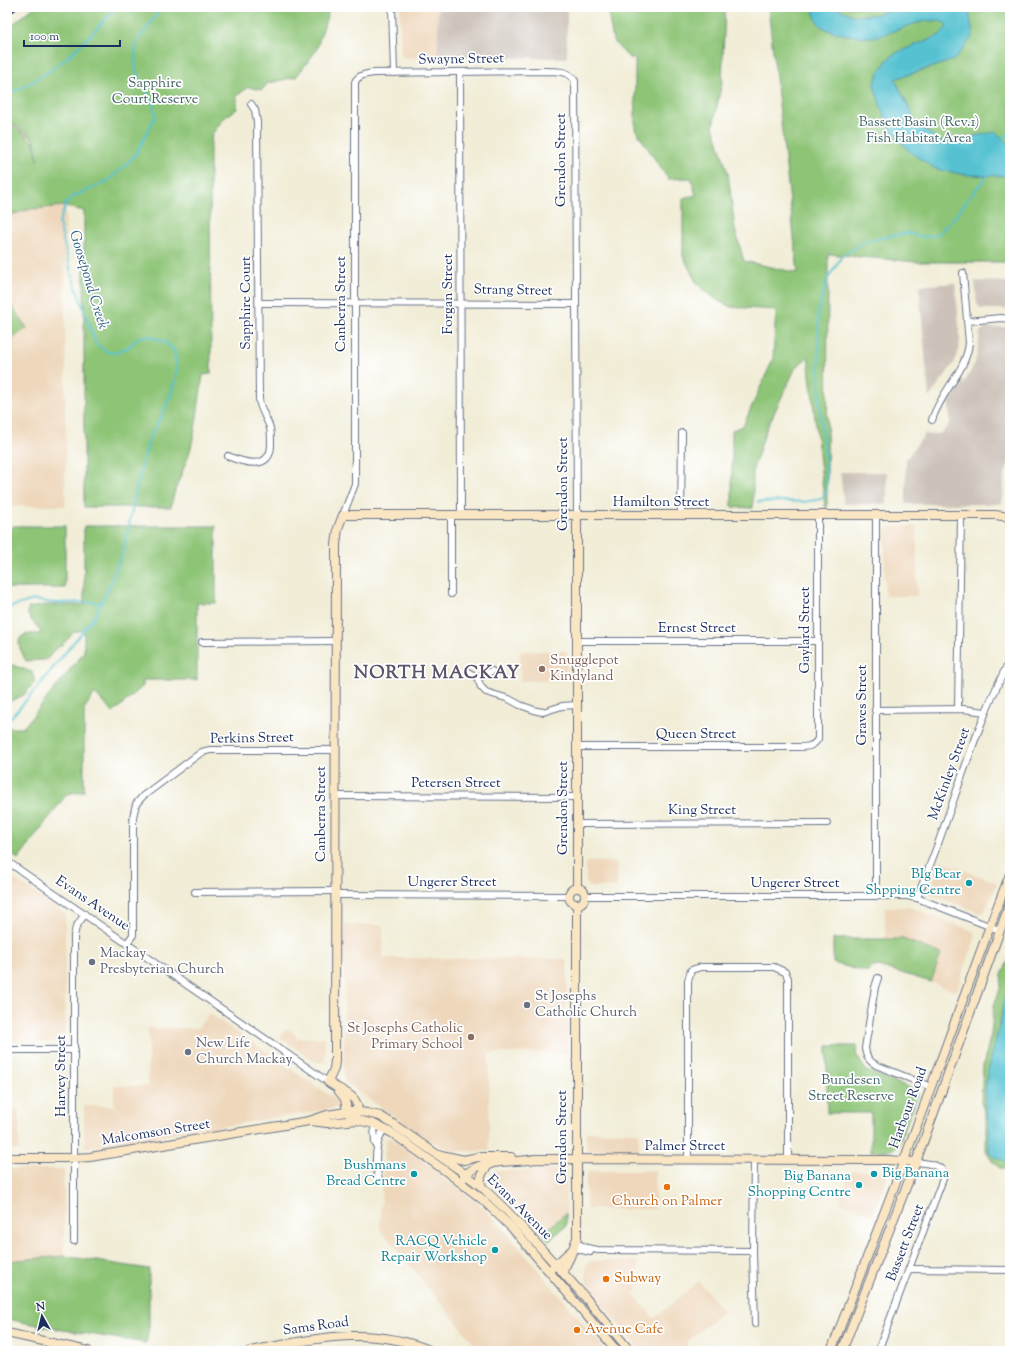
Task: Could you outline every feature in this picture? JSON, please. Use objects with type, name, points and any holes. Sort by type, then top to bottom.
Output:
[{"type":"street","points":[[392,7],[394,73]]},
{"type":"street","name":"Swayne Street","points":[[354,91],[356,78],[374,72],[567,72],[575,81]]},
{"type":"street","name":"Forgan Street","points":[[460,72],[461,515]]},
{"type":"street","name":"Grendon Street","points":[[575,81],[577,888]]},
{"type":"street","name":"Canberra Street","points":[[328,1082],[335,1064],[336,545],[338,531],[354,484],[354,91]]},
{"type":"street","name":"Sapphire Court","points":[[228,456],[242,462],[260,462],[265,460],[270,453],[270,430],[260,406],[259,399],[257,122],[255,110],[251,104]]},
{"type":"street","points":[[932,420],[941,398],[963,366],[968,354],[968,321],[963,273]]},
{"type":"street","name":"Strang Street","points":[[259,303],[576,304]]},
{"type":"street","points":[[968,321],[1001,318],[1010,320]]},
{"type":"street","points":[[681,516],[682,433]]},
{"type":"street","name":"Hamilton Street","points":[[343,515],[1005,515],[1010,517]]},
{"type":"street","points":[[451,515],[451,594]]},
{"type":"street","name":"Gaylard Street","points":[[815,744],[818,739],[818,515]]},
{"type":"street","name":"Graves Street","points":[[876,515],[876,896]]},
{"type":"street","points":[[958,709],[961,515]]},
{"type":"street","points":[[202,642],[336,641]]},
{"type":"street","name":"Ernest Street","points":[[577,641],[818,641]]},
{"type":"street","name":"McKinley Street","points":[[917,898],[940,839],[973,742],[985,712],[1010,660]]},
{"type":"street","points":[[477,677],[492,671]]},
{"type":"street","points":[[468,672],[477,677],[481,687],[486,692],[509,699],[537,711],[543,712],[562,706],[577,705]]},
{"type":"street","points":[[875,710],[973,709],[985,712]]},
{"type":"street","name":"Queen Street","points":[[577,747],[797,747],[815,744]]},
{"type":"street","name":"Perkins Street","points":[[127,943],[133,935],[133,817],[136,804],[143,796],[195,756],[210,750],[336,750]]},
{"type":"street","name":"Petersen Street","points":[[335,796],[576,797]]},
{"type":"street","name":"King Street","points":[[576,824],[827,823]]},
{"type":"street","name":"Evans Avenue","points":[[11,864],[328,1082],[345,1098],[352,1115],[384,1129],[461,1177],[482,1187],[508,1212],[563,1271],[619,1338],[626,1350]]},
{"type":"street","name":"Harbour Road","points":[[830,1351],[904,1161],[1010,874]]},
{"type":"street","points":[[577,888],[582,889],[586,896],[584,901],[577,904],[570,900],[569,896],[571,891],[577,888]]},
{"type":"street","name":"Ungerer Street","points":[[195,892],[569,896]]},
{"type":"street","name":"Ungerer Street","points":[[586,896],[876,896],[917,898],[999,930]]},
{"type":"street","name":"Harbour Road","points":[[842,1351],[916,1162],[1010,903]]},
{"type":"street","name":"Grendon Street","points":[[563,1271],[574,1247],[576,1160],[577,904]]},
{"type":"street","name":"Harvey Street","points":[[74,1241],[74,936],[76,926],[85,914]]},
{"type":"street","points":[[688,1159],[688,981],[692,970],[701,967],[774,967],[785,972],[788,978],[788,1160]]},
{"type":"street","points":[[878,978],[875,987],[865,1048],[866,1055],[870,1062],[876,1065],[931,1087]]},
{"type":"street","points":[[7,1050],[75,1050]]},
{"type":"street","name":"Evans Avenue","points":[[336,1088],[347,1093],[356,1100],[358,1105],[352,1115]]},
{"type":"street","name":"Malcomson Street","points":[[7,1158],[90,1157],[309,1121],[327,1115],[352,1115]]},
{"type":"street","name":"Evans Avenue","points":[[352,1115],[380,1116],[434,1153],[461,1177],[501,1216],[551,1272],[617,1351]]},
{"type":"street","points":[[376,1150],[378,1139],[384,1129],[380,1116]]},
{"type":"street","points":[[374,1124],[376,1170],[379,1179]]},
{"type":"street","points":[[434,1153],[461,1160],[478,1157],[535,1159]]},
{"type":"street","points":[[461,1177],[466,1162],[470,1159]]},
{"type":"street","name":"Palmer Street","points":[[461,1177],[470,1170],[479,1166],[495,1162],[519,1162],[535,1159],[688,1159],[916,1162]]},
{"type":"street","points":[[754,1160],[753,1251],[755,1324]]},
{"type":"street","points":[[482,1187],[480,1180],[484,1171],[488,1166],[495,1162]]},
{"type":"street","name":"Bassett Street","points":[[878,1351],[944,1176],[944,1173],[940,1168],[926,1163],[916,1162]]},
{"type":"street","points":[[551,1272],[556,1264],[574,1247],[598,1250],[753,1251]]},
{"type":"street","points":[[909,1269],[1010,1270]]},
{"type":"street","points":[[7,1333],[88,1351]]},
{"type":"street","name":"Sams Road","points":[[250,1351],[323,1337],[353,1335],[394,1339],[432,1351]]},
{"type":"street","points":[[611,1344],[616,1342],[619,1338]]},
{"type":"shaded area","points":[[400,7],[438,7],[438,58],[406,58],[401,55]]},
{"type":"shaded area","points":[[438,7],[567,7],[567,58],[438,58]]},
{"type":"shaded area","points":[[7,124],[14,124],[35,140],[40,173],[35,209],[66,204],[65,506],[7,506]]},
{"type":"shaded area","points":[[975,281],[1010,282],[1010,309],[980,309],[977,304]]},
{"type":"shaded area","points":[[955,283],[960,336],[959,350],[954,363],[929,398],[919,286]]},
{"type":"shaded area","points":[[985,328],[1010,328],[1010,459],[1004,477],[1003,499],[1001,504],[906,504],[906,459],[926,433],[929,435],[942,433],[950,423],[949,403],[966,380],[975,363],[980,332]]},
{"type":"shaded area","points":[[840,472],[887,472],[887,504],[844,504]]},
{"type":"shaded area","points":[[889,526],[917,526],[917,596],[885,596],[885,530]]},
{"type":"shaded area","points":[[520,651],[567,651],[567,681],[520,681]]},
{"type":"shaded area","points":[[941,861],[997,883],[985,911],[980,913],[932,895],[930,890]]},
{"type":"shaded area","points":[[586,862],[617,862],[617,887],[590,887],[586,883]]},
{"type":"shaded area","points":[[7,874],[65,914],[65,1042],[7,1042]]},
{"type":"shaded area","points":[[885,907],[909,907],[973,931],[976,936],[956,992],[931,982],[941,954],[903,939],[885,939]]},
{"type":"shaded area","name":"St Josephs Catholic Primary School","points":[[344,925],[383,925],[383,958],[567,959],[567,1053],[489,1053],[489,1151],[454,1151],[444,1148],[433,1141],[433,1144],[344,1081]]},
{"type":"shaded area","points":[[209,1013],[339,1102],[339,1106],[336,1108],[88,1148],[85,1146],[84,1106],[114,1106],[114,1086],[148,1086],[148,1028],[198,1028]]},
{"type":"shaded area","points":[[287,1028],[296,1035],[296,1038],[325,1038],[325,1062],[316,1062],[280,1038]]},
{"type":"shaded area","points":[[7,1109],[19,1109],[19,1150],[7,1150]]},
{"type":"shaded area","points":[[586,1132],[639,1132],[639,1151],[586,1151]]},
{"type":"shaded area","points":[[389,1137],[443,1175],[445,1179],[475,1200],[502,1227],[606,1351],[480,1351],[380,1229],[383,1166],[386,1141]]},
{"type":"shaded area","points":[[7,1169],[64,1169],[64,1285],[7,1285]]},
{"type":"shaded area","points":[[567,1169],[566,1213],[543,1233],[514,1201],[490,1180],[490,1174],[494,1171]]},
{"type":"shaded area","points":[[589,1171],[655,1171],[655,1209],[586,1209],[586,1176]]},
{"type":"shaded area","points":[[851,1171],[884,1171],[887,1175],[873,1215],[839,1202]]},
{"type":"shaded area","points":[[590,1261],[638,1261],[639,1289],[633,1294],[654,1319],[699,1281],[723,1311],[686,1343],[692,1351],[640,1351],[590,1288],[586,1279],[586,1265]]},
{"type":"green space","name":"Sapphire Court Reserve","points":[[34,7],[330,7],[316,51],[296,77],[268,83],[262,90],[248,87],[237,96],[237,109],[225,117],[212,134],[210,152],[211,374],[203,375],[190,451],[174,492],[171,507],[84,507],[84,211],[63,206],[35,208],[7,216],[7,126],[14,126],[34,143],[38,160],[34,140],[14,124],[7,124],[7,29]]},
{"type":"green space","name":"Bassett Basin (Rev.1) Fish Habitat Area","points":[[607,7],[725,7],[722,82],[713,126],[728,173],[735,229],[744,261],[798,273],[768,7],[1010,7],[1010,264],[1009,262],[917,262],[828,254],[827,508],[825,507],[808,357],[796,367],[766,430],[753,469],[753,508],[732,507],[732,430],[743,426],[773,359],[776,310],[731,307],[718,301],[697,284],[683,256],[683,198],[696,195],[691,178],[668,179],[635,129],[635,58],[629,58],[613,41]]},
{"type":"green space","points":[[7,299],[27,328],[7,342]]},
{"type":"green space","points":[[13,526],[65,526],[65,588],[7,588],[7,533]]},
{"type":"green space","points":[[84,526],[216,526],[216,603],[197,603],[197,680],[143,680],[143,686],[113,713],[95,693],[84,709],[84,791],[67,794],[18,859],[7,851],[7,728],[23,728],[84,652],[84,630],[74,632],[45,660],[26,661],[20,649],[19,640],[25,635],[39,634],[41,631],[27,613],[29,608],[45,605],[84,605]]},
{"type":"green space","points":[[7,663],[32,672],[35,682],[24,695],[9,702],[7,712]]},
{"type":"green space","points":[[833,939],[903,939],[941,954],[931,982],[878,966],[869,969],[867,972],[833,963]]},
{"type":"green space","points":[[1010,956],[1010,1171],[1000,1168],[992,1161],[986,1152],[986,1118],[981,1102],[983,1066],[991,1034],[994,1005],[1000,989],[1002,975]]},
{"type":"green space","name":"Bundesen Street Reserve","points":[[827,1046],[857,1046],[856,1054],[866,1071],[916,1090],[918,1095],[897,1147],[890,1151],[871,1151],[871,1113],[827,1113]]},
{"type":"green space","points":[[566,1213],[566,1226],[549,1240],[543,1233]]},
{"type":"green space","points":[[64,1256],[149,1269],[149,1328],[146,1343],[63,1330],[7,1319],[7,1261]]},
{"type":"water","points":[[812,7],[838,7],[839,9],[855,16],[878,14],[897,7],[961,7],[969,10],[973,36],[954,60],[895,79],[917,124],[941,142],[996,132],[1010,146],[1010,178],[1008,176],[967,175],[936,169],[911,153],[894,134],[883,114],[874,85],[879,72],[887,60],[896,53],[940,35],[946,28],[946,24],[938,21],[920,22],[872,37],[854,36],[825,29],[815,17]]},
{"type":"water","points":[[1010,979],[1010,1163],[995,1157],[989,1152],[989,1123],[985,1105],[985,1092],[987,1075]]},
{"type":"waterway","points":[[7,95],[38,79],[72,53],[117,7]]},
{"type":"waterway","name":"Goosepond Creek","points":[[7,722],[37,688],[94,617],[109,587],[124,549],[138,481],[149,439],[171,395],[177,370],[174,350],[165,342],[149,336],[139,337],[130,346],[116,353],[107,352],[96,344],[72,276],[59,223],[66,204],[72,197],[106,182],[123,168],[136,154],[156,115],[151,99],[141,83],[136,70],[135,58],[137,42],[156,16],[160,7]]},
{"type":"waterway","points":[[1003,141],[1004,136],[1010,134]]},
{"type":"waterway","points":[[758,502],[804,502],[821,499],[827,491],[820,407],[818,312],[827,280],[842,256],[864,242],[890,236],[907,233],[924,237],[937,235],[955,217],[970,196],[989,174]]},
{"type":"waterway","points":[[7,608],[34,600],[55,603],[101,603]]},
{"type":"railway","points":[[7,14],[17,7]]},
{"type":"place","name":"Snugglepot Kindyland","points":[[542,669]]},
{"type":"place","name":"BIg Bear Shpping Centre","points":[[969,883]]},
{"type":"place","name":"Mackay Presbyterian Church","points":[[92,962]]},
{"type":"place","name":"St Josephs Catholic Church","points":[[527,1005]]},
{"type":"place","name":"St Josephs Catholic Primary School","points":[[471,1037]]},
{"type":"place","name":"New Life Church Mackay","points":[[188,1052]]},
{"type":"place","name":"Bushmans Bread Centre","points":[[414,1174]]},
{"type":"place","name":"Big Banana","points":[[874,1174]]},
{"type":"place","name":"Big Banana Shopping Centre","points":[[859,1185]]},
{"type":"place","name":"Church on Palmer","points":[[667,1187]]},
{"type":"place","name":"RACQ Vehicle Repair Workshop","points":[[495,1250]]},
{"type":"place","name":"Subway","points":[[606,1279]]},
{"type":"place","name":"Avenue Cafe","points":[[577,1330]]},
{"type":"district","name":"NORTH MACKAY","points":[[437,674]]}]
